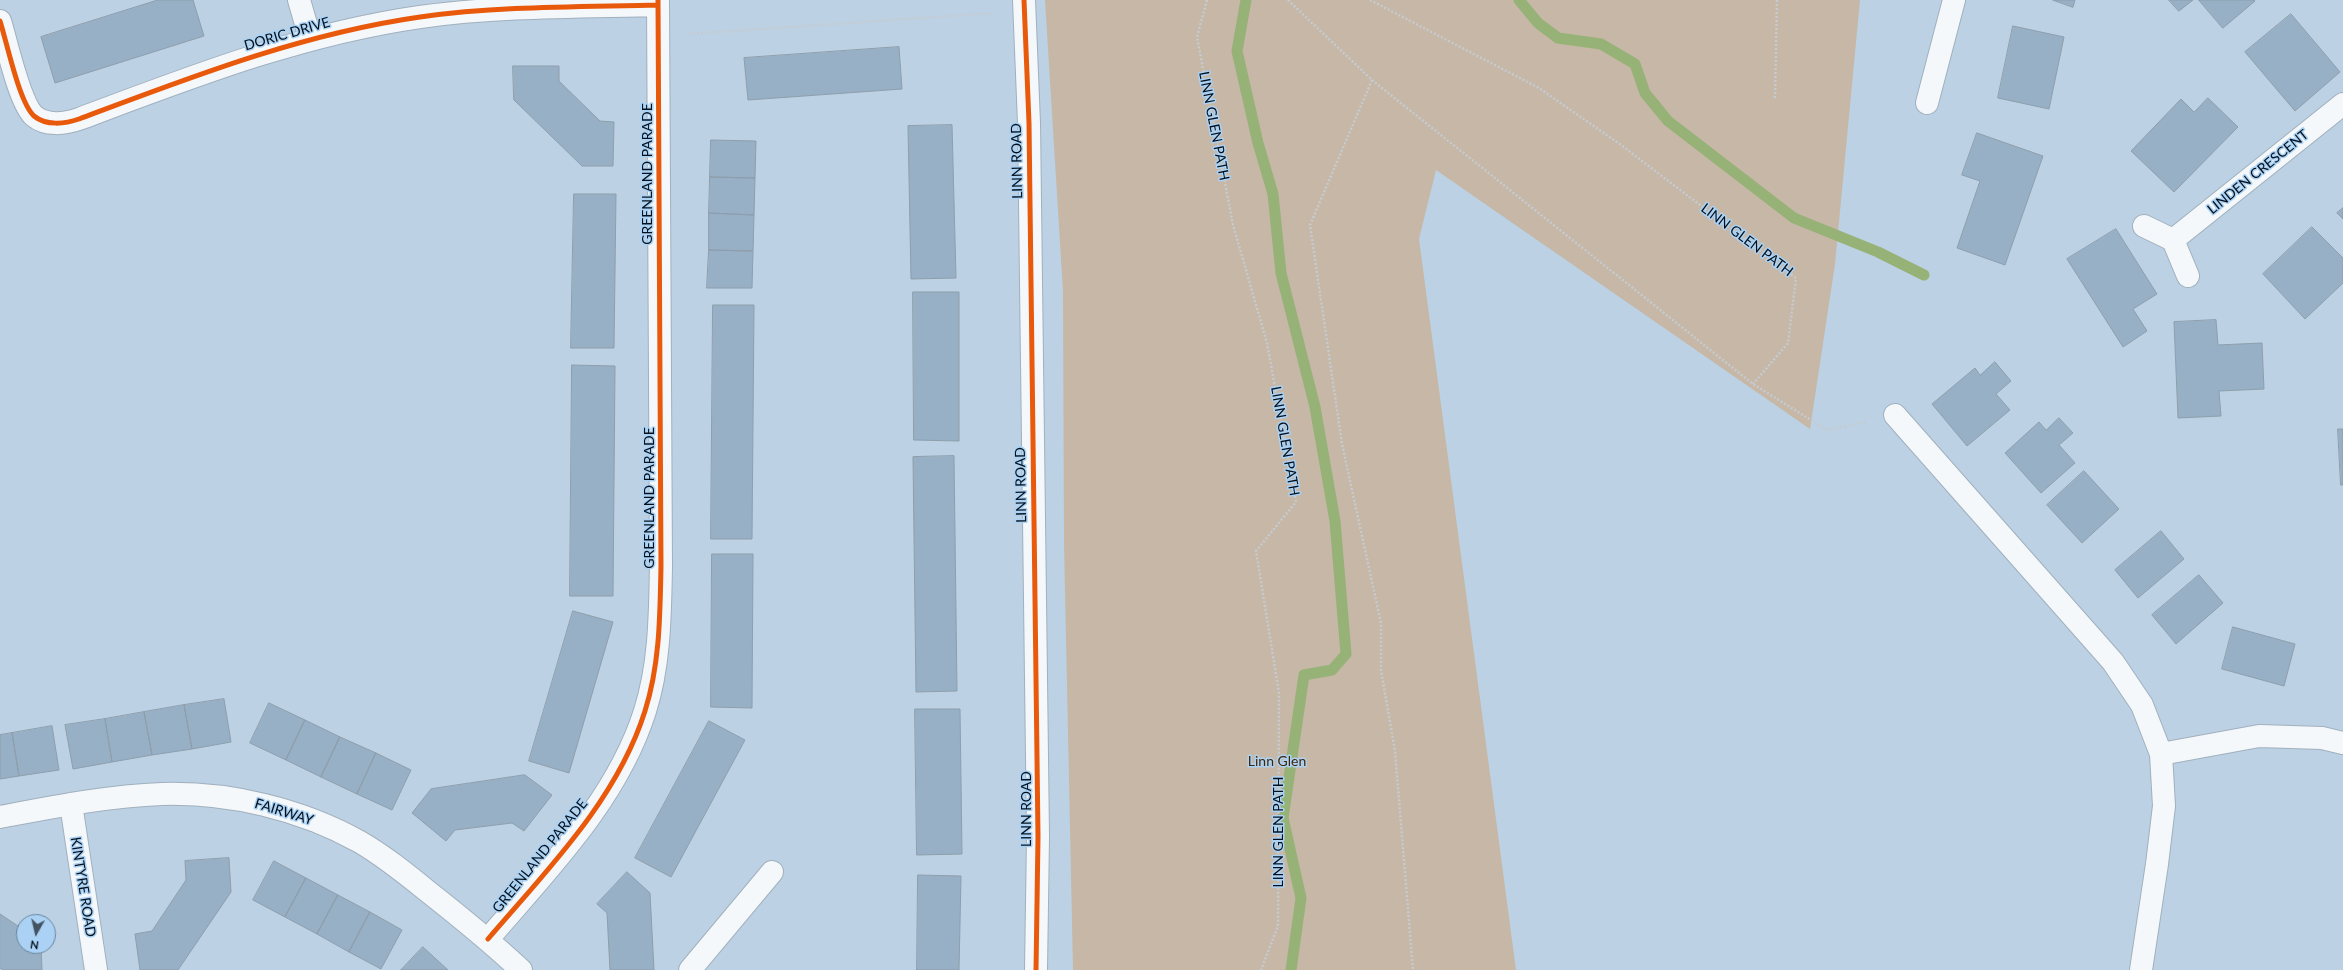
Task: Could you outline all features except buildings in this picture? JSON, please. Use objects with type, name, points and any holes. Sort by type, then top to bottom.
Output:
[{"type":"street","name":"DORIC DRIVE","points":[[299,0],[310,38]]},
{"type":"street","points":[[1927,103],[1954,0]]},
{"type":"street","name":"DORIC DRIVE","points":[[0,21],[27,107],[40,119],[56,123],[73,121],[221,66],[310,38],[372,25],[458,12],[658,2]]},
{"type":"street","name":"GREENLAND PARADE","points":[[488,939],[591,816],[629,749],[646,710],[650,690],[658,635],[661,566],[658,2]]},
{"type":"street","name":"LINN ROAD","points":[[1024,5],[1029,123],[1038,837],[1036,970]]},
{"type":"street","name":"LINDEN CRESCENT","points":[[2174,240],[2343,104]]},
{"type":"street","points":[[2144,226],[2174,240],[2188,276]]},
{"type":"street","points":[[1896,415],[2113,662],[2142,705],[2161,754],[2164,806],[2141,970]]},
{"type":"street","points":[[2161,754],[2259,736],[2322,738],[2343,743]]},
{"type":"street","name":"FAIRWAY","points":[[0,817],[70,804],[160,794],[189,794],[250,802],[296,814],[326,826],[376,852],[488,939],[521,970]]},
{"type":"street","name":"KINTYRE ROAD","points":[[70,804],[96,970]]},
{"type":"street","points":[[690,970],[772,872]]},
{"type":"path","points":[[1288,0],[1372,80],[1753,384],[1827,430],[1896,415]]},
{"type":"path","points":[[1775,98],[1777,0]]},
{"type":"path","points":[[658,37],[1024,5]]},
{"type":"path","points":[[1372,80],[1310,225],[1342,444],[1381,623],[1381,670],[1395,751],[1413,970]]},
{"type":"green space","name":"Linn Glen","points":[[1045,0],[1860,0],[1835,264],[1810,429],[1436,170],[1419,239],[1516,970],[1073,970],[1064,542],[1063,291]]},
{"type":"waterway","points":[[1246,0],[1237,51],[1258,143],[1273,194],[1281,273],[1315,407],[1335,521],[1346,654],[1332,670],[1304,675],[1283,818],[1301,898],[1291,970]]},
{"type":"waterway","points":[[1519,0],[1538,23],[1558,38],[1601,44],[1635,64],[1645,93],[1668,121],[1794,218],[1878,252],[1924,275]]},
{"type":"cycle path","points":[[488,939],[556,860],[599,804],[633,744],[645,711],[654,675],[658,639],[661,566],[658,0]]},
{"type":"cycle path","points":[[1024,0],[1029,123],[1038,837],[1036,970]]},
{"type":"cycle path","points":[[0,21],[18,86],[29,109],[34,116],[39,119],[50,123],[56,123],[79,119],[205,73],[289,46],[332,34],[376,25],[450,13],[539,8],[658,5]]}]
